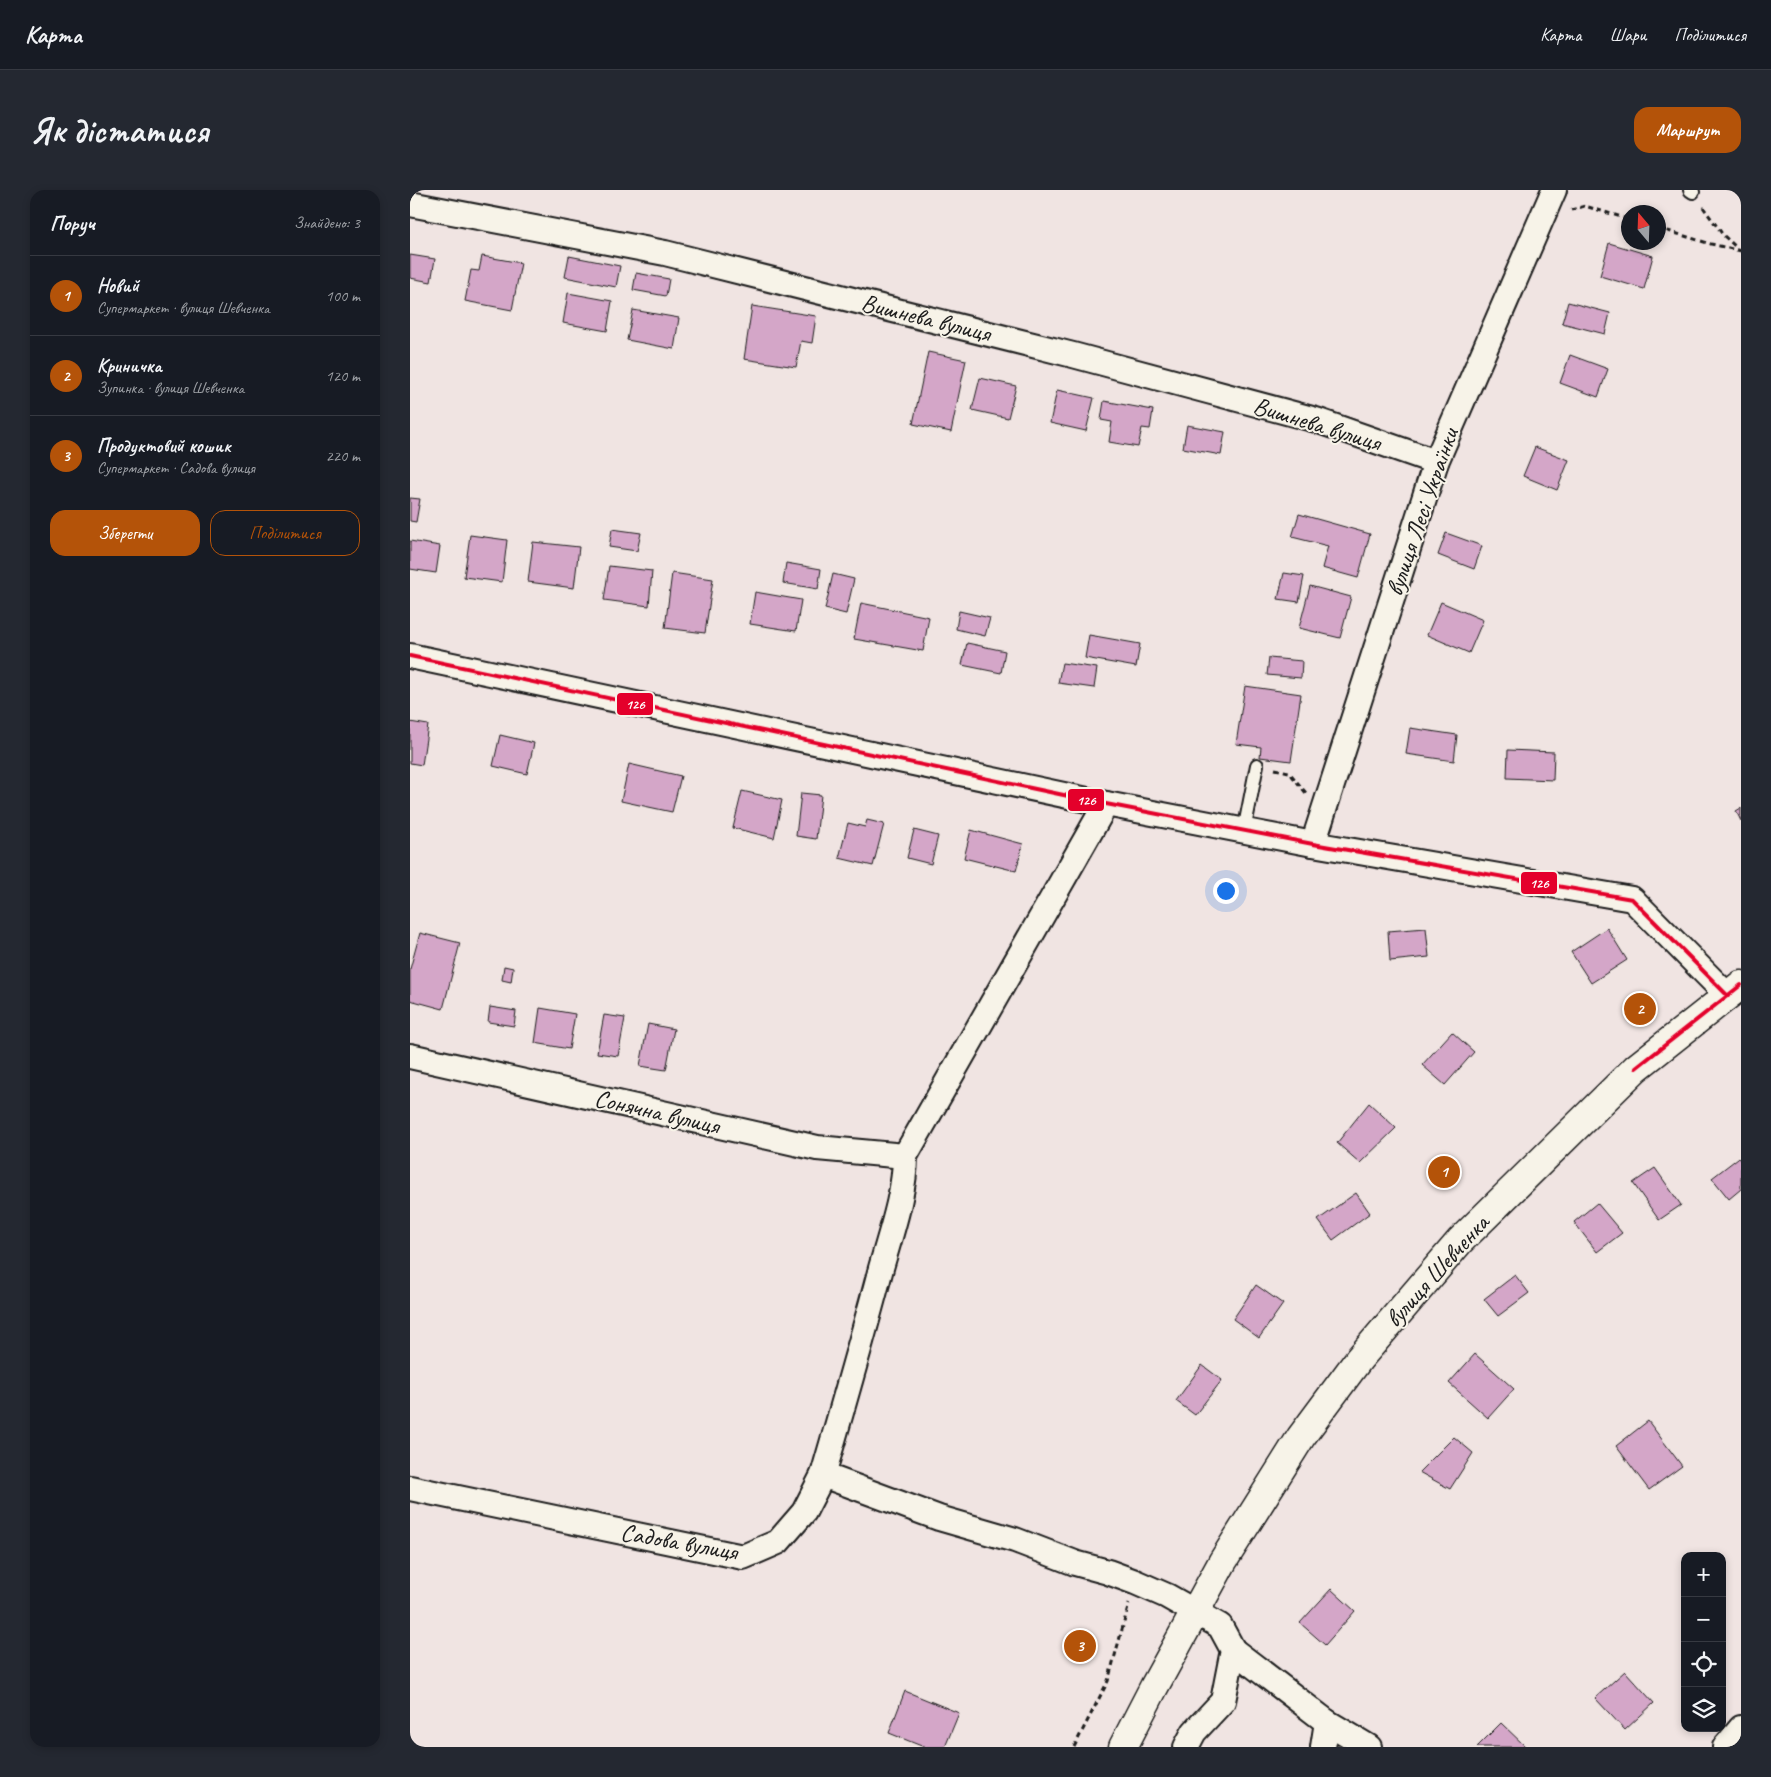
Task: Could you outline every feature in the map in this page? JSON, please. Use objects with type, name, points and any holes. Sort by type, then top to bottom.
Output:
[{"type":"main road","name":"вулиця Шевченка","points":[[1123,1747],[1223,1561],[1300,1437],[1359,1359],[1460,1241],[1636,1068],[1734,990]]},
{"type":"street","name":"вулиця Лесі Українки","points":[[1314,844],[1436,462],[1554,190]]},
{"type":"street","name":"Вишнева вулиця","points":[[410,204],[665,253],[1054,350],[1316,420],[1436,462]]},
{"type":"street","points":[[410,656],[1106,804],[1314,844],[1632,900],[1697,963],[1734,990]]},
{"type":"street","points":[[905,1156],[1106,804]]},
{"type":"street","name":"Сонячна вулиця","points":[[410,1056],[817,1148],[905,1156]]},
{"type":"street","name":"Садова вулиця","points":[[410,1488],[743,1557],[778,1542],[804,1512],[823,1475],[844,1408],[897,1208],[905,1168],[905,1156]]},
{"type":"street","points":[[823,1475],[939,1518],[1016,1540],[1075,1563],[1108,1572],[1167,1596],[1220,1626],[1233,1650],[1327,1722],[1369,1747]]},
{"type":"street","points":[[1186,1747],[1194,1732],[1223,1701],[1233,1650]]},
{"type":"street","points":[[1323,1747],[1327,1722]]},
{"type":"street","points":[[1725,1747],[1741,1728]]},
{"type":"lane","points":[[1244,831],[1258,765]]},
{"type":"path","points":[[1691,191],[1723,235],[1740,250]]},
{"type":"path","points":[[1542,221],[1585,206],[1621,217]]},
{"type":"path","points":[[1666,230],[1711,244],[1740,250]]},
{"type":"path","points":[[1258,765],[1289,772],[1323,815]]},
{"type":"path","points":[[1074,1747],[1108,1681],[1135,1582]]},
{"type":"building","points":[[1609,243],[1621,247],[1621,250],[1633,250],[1653,256],[1644,289],[1600,276]]},
{"type":"building","points":[[410,255],[435,259],[431,282],[410,278]]},
{"type":"building","points":[[482,256],[521,263],[512,310],[465,301],[471,270],[479,271]]},
{"type":"building","points":[[569,256],[620,266],[616,287],[565,277]]},
{"type":"building","points":[[636,273],[669,279],[666,296],[633,290]]},
{"type":"building","points":[[568,293],[612,301],[607,331],[563,323]]},
{"type":"building","points":[[1568,302],[1610,313],[1605,334],[1562,323]]},
{"type":"building","points":[[752,306],[816,316],[812,343],[801,341],[796,367],[744,359]]},
{"type":"building","points":[[633,310],[679,318],[674,349],[627,340]]},
{"type":"building","points":[[928,352],[966,360],[951,432],[913,424]]},
{"type":"building","points":[[1570,355],[1608,369],[1598,397],[1560,383]]},
{"type":"building","points":[[980,378],[1016,386],[1008,418],[972,410]]},
{"type":"building","points":[[1057,390],[1094,398],[1086,431],[1050,423]]},
{"type":"building","points":[[1104,401],[1153,410],[1150,429],[1142,428],[1138,447],[1109,442],[1112,422],[1101,420]]},
{"type":"building","points":[[1187,425],[1225,432],[1221,455],[1183,448]]},
{"type":"building","points":[[1535,447],[1569,460],[1557,490],[1523,476]]},
{"type":"building","points":[[410,498],[420,499],[416,522],[410,521]]},
{"type":"building","points":[[1299,514],[1370,534],[1358,578],[1322,568],[1328,546],[1292,537]]},
{"type":"building","points":[[612,529],[641,533],[637,551],[609,547]]},
{"type":"building","points":[[1446,533],[1482,546],[1474,569],[1438,555]]},
{"type":"building","points":[[470,535],[507,540],[502,582],[464,577]]},
{"type":"building","points":[[410,541],[440,546],[436,573],[410,569]]},
{"type":"building","points":[[533,542],[579,547],[574,588],[528,582]]},
{"type":"building","points":[[786,563],[821,569],[818,589],[783,583]]},
{"type":"building","points":[[609,566],[652,571],[649,606],[604,600]]},
{"type":"building","points":[[672,573],[713,579],[705,633],[665,628]]},
{"type":"building","points":[[1284,573],[1304,576],[1299,602],[1278,599]]},
{"type":"building","points":[[833,574],[854,579],[846,614],[825,609]]},
{"type":"building","points":[[1310,586],[1351,597],[1340,638],[1299,628]]},
{"type":"building","points":[[755,592],[801,600],[796,631],[750,624]]},
{"type":"building","points":[[1441,602],[1483,620],[1469,653],[1427,635]]},
{"type":"building","points":[[861,603],[929,617],[923,651],[854,639]]},
{"type":"building","points":[[959,611],[990,618],[985,636],[956,629]]},
{"type":"building","points":[[1089,635],[1140,644],[1136,667],[1085,658]]},
{"type":"building","points":[[967,643],[1005,651],[1001,673],[962,665]]},
{"type":"building","points":[[1269,658],[1302,661],[1301,678],[1267,675]]},
{"type":"building","points":[[1062,663],[1097,668],[1094,688],[1058,683]]},
{"type":"building","points":[[1245,686],[1301,694],[1291,761],[1260,757],[1261,747],[1236,744]]},
{"type":"building","points":[[410,722],[428,725],[422,765],[410,763]]},
{"type":"building","points":[[1410,728],[1457,735],[1454,761],[1406,754]]},
{"type":"building","points":[[500,735],[534,743],[527,774],[493,766]]},
{"type":"building","points":[[1508,750],[1554,752],[1553,780],[1507,778]]},
{"type":"building","points":[[629,764],[681,776],[672,812],[621,801]]},
{"type":"building","points":[[742,791],[782,800],[774,838],[733,828]]},
{"type":"building","points":[[801,793],[821,795],[816,839],[796,836]]},
{"type":"building","points":[[1741,808],[1741,821],[1736,811]]},
{"type":"building","points":[[867,820],[884,824],[873,866],[839,858],[848,823],[865,827]]},
{"type":"building","points":[[914,830],[938,836],[931,864],[907,858]]},
{"type":"building","points":[[971,830],[1023,844],[1016,871],[964,858]]},
{"type":"building","points":[[1426,928],[1429,957],[1390,961],[1388,931]]},
{"type":"building","points":[[1607,928],[1627,960],[1591,983],[1571,952]]},
{"type":"building","points":[[420,933],[460,943],[443,1009],[410,1000],[410,969]]},
{"type":"building","points":[[504,966],[513,968],[511,982],[502,980]]},
{"type":"building","points":[[490,1007],[516,1011],[514,1026],[488,1022]]},
{"type":"building","points":[[540,1008],[575,1014],[569,1049],[535,1043]]},
{"type":"building","points":[[604,1015],[625,1018],[618,1056],[597,1053]]},
{"type":"building","points":[[648,1024],[674,1029],[666,1070],[640,1066]]},
{"type":"building","points":[[1452,1032],[1474,1052],[1445,1085],[1422,1065]]},
{"type":"building","points":[[1369,1103],[1396,1128],[1360,1163],[1337,1143]]},
{"type":"building","points":[[1738,1158],[1741,1161],[1741,1189],[1729,1199],[1712,1178]]},
{"type":"building","points":[[1655,1168],[1681,1205],[1659,1220],[1633,1183]]},
{"type":"building","points":[[1356,1193],[1370,1213],[1333,1240],[1318,1220]]},
{"type":"building","points":[[1597,1203],[1622,1233],[1597,1252],[1574,1222]]},
{"type":"building","points":[[1515,1275],[1529,1293],[1498,1316],[1484,1299]]},
{"type":"building","points":[[1256,1285],[1283,1304],[1259,1338],[1233,1319]]},
{"type":"building","points":[[1475,1354],[1514,1389],[1488,1418],[1449,1383]]},
{"type":"building","points":[[1202,1365],[1222,1380],[1195,1415],[1176,1401]]},
{"type":"building","points":[[1648,1421],[1682,1466],[1649,1490],[1616,1446]]},
{"type":"building","points":[[1454,1437],[1473,1453],[1450,1489],[1419,1472]]},
{"type":"building","points":[[1331,1589],[1355,1611],[1325,1645],[1300,1623]]},
{"type":"building","points":[[1625,1671],[1654,1703],[1625,1730],[1595,1698]]},
{"type":"building","points":[[905,1691],[959,1713],[945,1747],[924,1747],[889,1733]]},
{"type":"building","points":[[1501,1723],[1526,1747],[1477,1747]]},
{"type":"transit line","name":"126","points":[[410,656],[1106,804],[1313,844],[1632,899],[1728,996]]},
{"type":"transit line","name":"126","points":[[1636,1068],[1741,985]]},
{"type":"place","name":"Криничка","points":[[1640,1009]]},
{"type":"place","name":"Новий","points":[[1444,1172]]},
{"type":"place","name":"Продуктовий кошик","points":[[1080,1646]]}]
